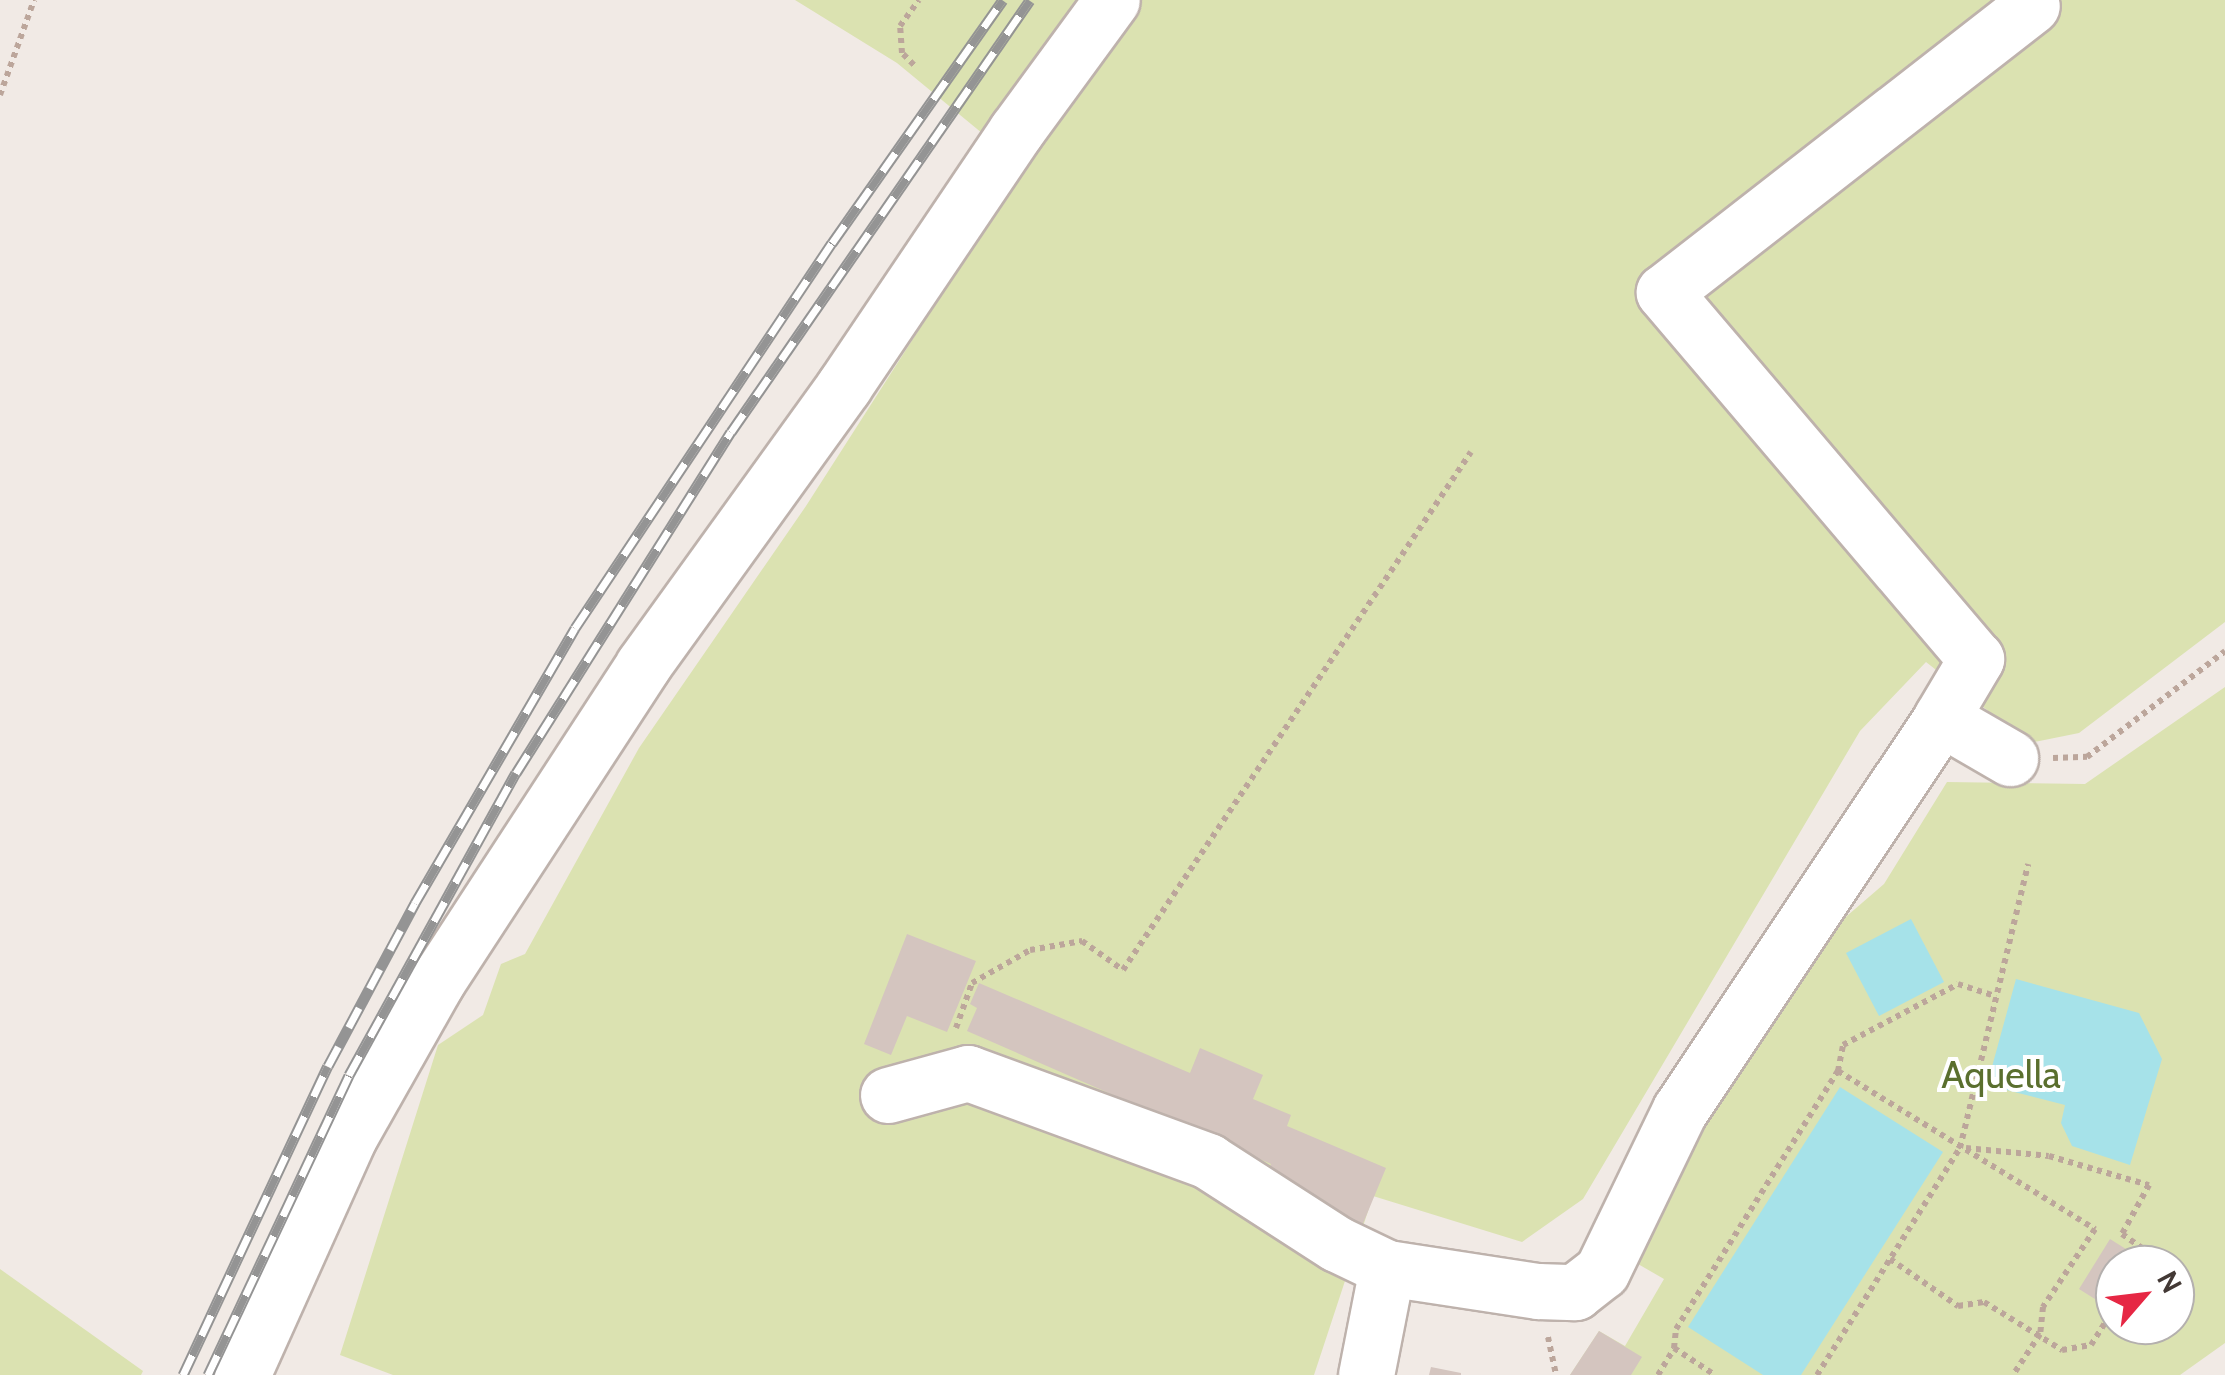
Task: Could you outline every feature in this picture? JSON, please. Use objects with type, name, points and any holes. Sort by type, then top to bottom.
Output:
[{"type":"lane","points":[[242,1375],[349,1137],[436,982],[643,665],[844,386],[1016,132],[1112,0]]},
{"type":"lane","points":[[888,1095],[968,1073],[1208,1160],[1336,1244],[1387,1268],[1538,1291],[1576,1292],[1602,1271],[1680,1110],[1976,660],[1664,292],[2032,6]]},
{"type":"lane","points":[[1941,718],[2010,758]]},
{"type":"lane","points":[[1366,1375],[1387,1268]]},
{"type":"path","points":[[0,96],[34,0]]},
{"type":"path","points":[[914,65],[902,54],[900,26],[919,0]]},
{"type":"path","points":[[968,1073],[950,1044],[972,984],[1030,950],[1082,941],[1123,970],[1471,452]]},
{"type":"path","points":[[2010,758],[2088,758],[2225,651]]},
{"type":"path","points":[[1817,1375],[1960,1148],[2028,864]]},
{"type":"path","points":[[1658,1375],[1674,1348],[1676,1329],[1838,1071],[1843,1045],[1958,984],[1996,996]]},
{"type":"path","points":[[1838,1071],[2094,1229],[2043,1308],[2040,1334],[2013,1375]]},
{"type":"path","points":[[1960,1148],[2048,1156],[2149,1186],[2122,1234],[2138,1245]]},
{"type":"path","points":[[1890,1259],[1958,1306],[1984,1302],[2062,1350],[2091,1346],[2095,1340]]},
{"type":"path","points":[[1674,1348],[1716,1375]]},
{"type":"green space","points":[[795,0],[2225,0],[2225,622],[2079,733],[2029,743],[1926,662],[1860,731],[1583,1199],[1522,1242],[1373,1196],[1314,1375],[393,1375],[340,1355],[438,1045],[483,1015],[501,964],[525,954],[639,748],[806,506],[1023,167],[897,63]]},
{"type":"green space","name":"Aquella","points":[[2225,687],[2225,1343],[2180,1375],[1570,1375],[1599,1331],[1625,1346],[1664,1279],[1638,1264],[1704,1116],[1797,959],[1884,884],[1947,782],[2085,784]]},
{"type":"green space","points":[[0,1269],[143,1371],[141,1375],[0,1375]]},
{"type":"water","points":[[1911,919],[1944,982],[1879,1016],[1846,953]]},
{"type":"water","points":[[2016,979],[2139,1013],[2162,1059],[2130,1165],[2072,1146],[2061,1123],[2065,1105],[1987,1085]]},
{"type":"water","points":[[1840,1087],[1943,1152],[1801,1375],[1763,1375],[1688,1327]]},
{"type":"building","points":[[907,934],[976,961],[947,1032],[907,1016],[891,1055],[864,1044]]},
{"type":"building","points":[[979,983],[1190,1073],[1200,1048],[1263,1075],[1253,1099],[1291,1115],[1287,1126],[1386,1168],[1362,1226],[1263,1184],[1271,1164],[967,1031],[977,1008],[970,1004]]},
{"type":"building","points":[[2095,1263],[2095,1299],[2079,1289]]},
{"type":"building","points":[[1599,1331],[1642,1357],[1631,1375],[1570,1375]]},
{"type":"building","points":[[1431,1367],[1461,1373],[1461,1375],[1429,1375]]},
{"type":"railway","points":[[183,1375],[328,1066],[415,903],[575,628],[832,243],[1003,0]]},
{"type":"railway","points":[[208,1375],[349,1075],[516,773],[731,432],[1030,0]]}]
